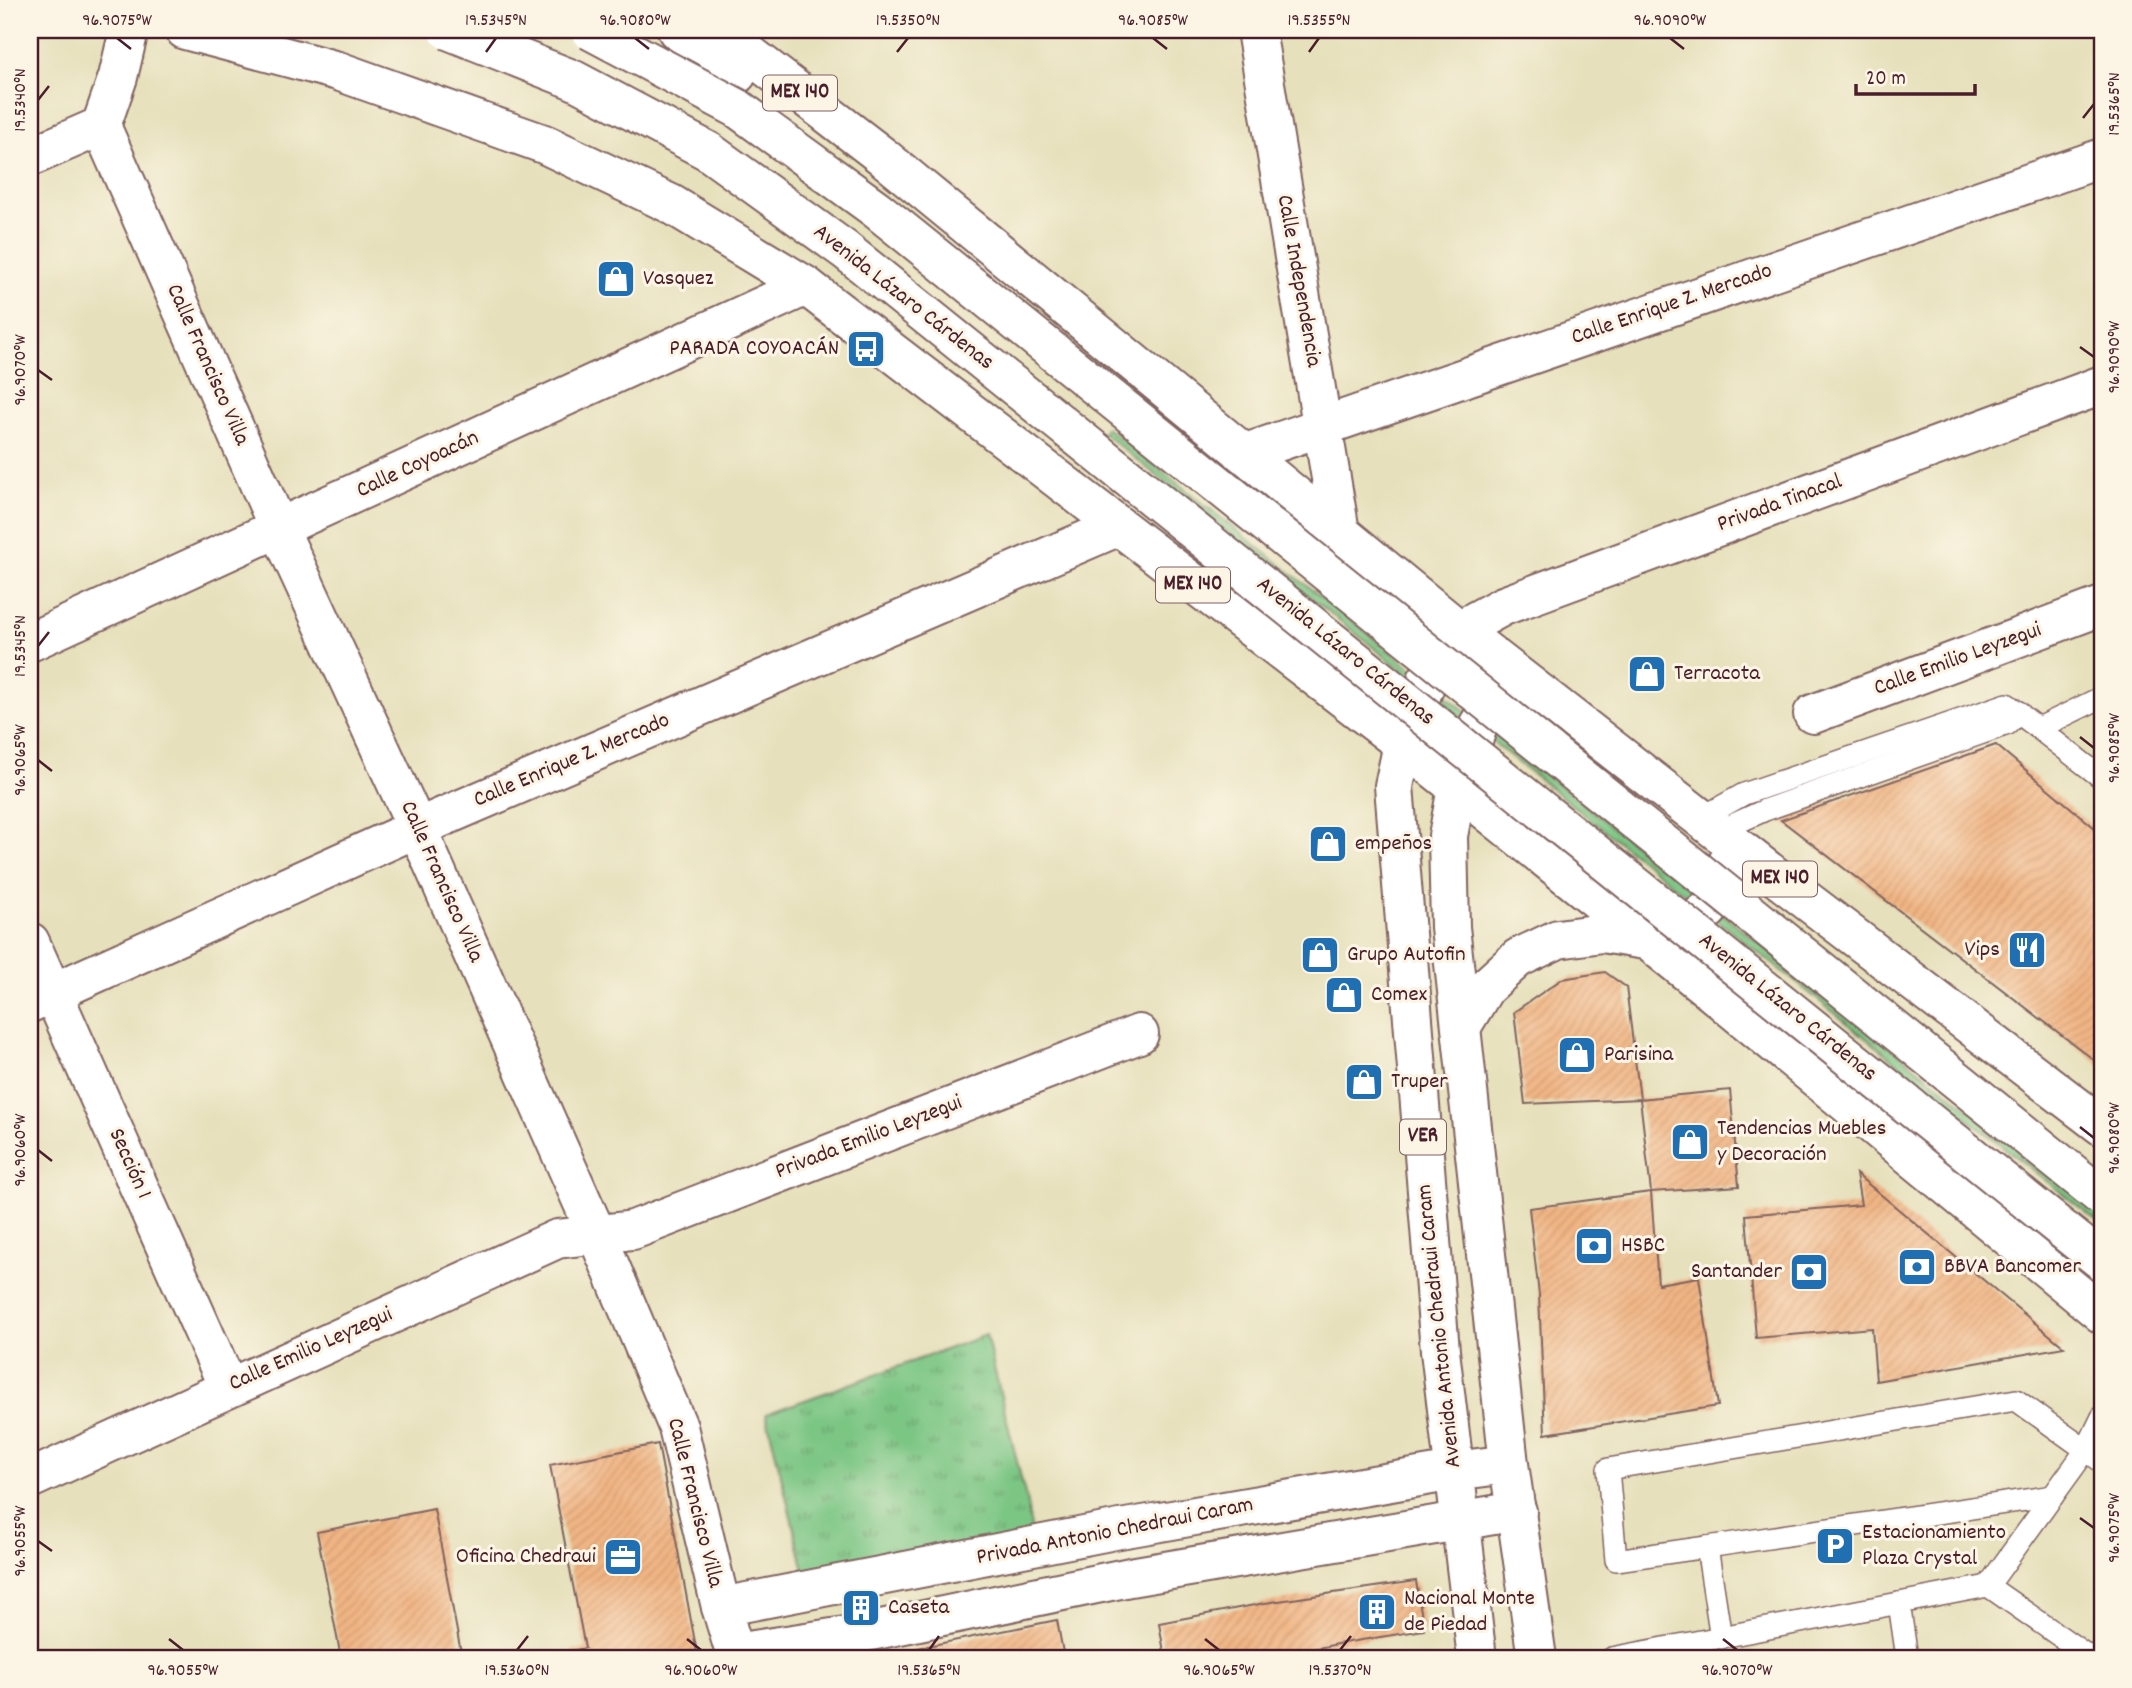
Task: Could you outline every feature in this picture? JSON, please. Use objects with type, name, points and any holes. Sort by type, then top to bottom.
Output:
[{"type":"main road","points":[[30,157],[101,126],[118,77],[129,30]]},
{"type":"main road","name":"MEX 140","points":[[185,30],[338,71],[544,144],[671,204],[806,286],[1403,744],[1702,984],[2102,1314]]},
{"type":"main road","name":"Avenida Lázaro Cárdenas","points":[[449,30],[574,80],[708,151],[845,250],[2102,1261]]},
{"type":"main road","name":"MEX 140","points":[[590,30],[737,108],[876,209],[2102,1197]]},
{"type":"main road","points":[[677,30],[743,78],[882,156]]},
{"type":"main road","name":"MEX 140","points":[[718,30],[882,156],[1460,630],[1789,887],[2102,1126]]},
{"type":"main road","name":"Calle Independencia","points":[[1256,30],[1340,533]]},
{"type":"main road","name":"Calle Francisco Villa","points":[[101,126],[279,529],[417,828],[597,1235],[678,1427],[721,1607],[736,1656]]},
{"type":"main road","name":"Calle Enrique Z. Mercado","points":[[1243,454],[2102,158]]},
{"type":"main road","name":"Calle Coyoacán","points":[[30,642],[806,286]]},
{"type":"main road","name":"Privada Tinacal","points":[[1460,630],[1503,606],[2102,385]]},
{"type":"main road","name":"Calle Enrique Z. Mercado","points":[[42,998],[417,828],[1117,527]]},
{"type":"main road","name":"Calle Emilio Leyzegui","points":[[1814,714],[2102,606]]},
{"type":"main road","name":"Avenida Antonio Chedraui Caram","points":[[1460,630],[1427,680],[1403,744],[1394,786],[1440,1351],[1477,1658]]},
{"type":"main road","name":"VER","points":[[1511,669],[1478,726],[1457,788],[1448,836],[1450,927],[1509,1464],[1537,1658]]},
{"type":"main road","points":[[1462,1026],[1485,988],[1518,958],[1528,953],[1558,939],[1602,933],[1646,940],[1680,931],[1709,909],[1727,877],[1717,830]]},
{"type":"main road","points":[[1702,984],[1703,947],[1721,913],[1752,891],[1789,887]]},
{"type":"main road","name":"Sección 1","points":[[30,942],[42,998],[228,1387]]},
{"type":"main road","name":"Privada Emilio Leyzegui","points":[[597,1235],[633,1230],[1139,1034]]},
{"type":"main road","name":"Calle Emilio Leyzegui","points":[[30,1479],[557,1239],[597,1235]]},
{"type":"main road","name":"Privada Antonio Chedraui Caram","points":[[721,1607],[1120,1528],[1509,1464]]},
{"type":"main road","name":"Privada Antonio Chedraui Caram","points":[[736,1656],[852,1635],[1130,1577],[1517,1511]]},
{"type":"main road","points":[[1120,1528],[1130,1577]]},
{"type":"lane","points":[[2039,728],[2102,697]]},
{"type":"lane","points":[[1717,830],[1765,810],[2008,723],[2019,712],[2102,778]]},
{"type":"lane","points":[[2053,1496],[1616,1560],[1608,1469],[2016,1400],[2094,1456]]},
{"type":"lane","points":[[1612,1658],[1988,1586],[2053,1496],[2094,1456],[2102,1418]]},
{"type":"lane","points":[[1707,1547],[1721,1638]]},
{"type":"lane","points":[[1988,1586],[2091,1658]]},
{"type":"lane","points":[[1899,1603],[1907,1658]]},
{"type":"green space","points":[[1106,427],[2102,1214],[2102,1225],[1103,433]]},
{"type":"green space","points":[[986,1335],[1026,1498],[1035,1551],[809,1591],[766,1414]]},
{"type":"building","name":"Vips","points":[[1996,745],[2102,834],[2102,1066],[1781,820]]},
{"type":"building","name":"Parisina","points":[[1605,972],[1626,987],[1640,1099],[1525,1104],[1514,1012],[1562,979]]},
{"type":"building","name":"Tendencias Muebles y Decoración","points":[[1730,1090],[1739,1186],[1651,1192],[1640,1099]]},
{"type":"building","points":[[1856,1174],[2064,1347],[1876,1381],[1872,1328],[1756,1338],[1746,1215],[1861,1205]]},
{"type":"building","points":[[1651,1192],[1658,1284],[1699,1277],[1718,1406],[1545,1434],[1539,1295],[1529,1208]]},
{"type":"building","name":"Oficina Chedraui","points":[[658,1444],[698,1658],[542,1658],[585,1648],[550,1465]]},
{"type":"building","name":"Oficina Chedraui","points":[[434,1509],[462,1658],[341,1658],[317,1532]]},
{"type":"building","points":[[1416,1581],[1424,1630],[1272,1658],[1165,1658],[1159,1623],[1265,1603]]},
{"type":"building","name":"Caseta","points":[[870,1583],[880,1628],[852,1634],[842,1588]]},
{"type":"building","points":[[1057,1620],[1064,1658],[894,1658],[893,1653]]},
{"type":"place","name":"Vasquez","points":[[616,279]]},
{"type":"place","name":"PARADA COYOACÁN","points":[[866,349]]},
{"type":"place","name":"Terracota","points":[[1647,674]]},
{"type":"place","name":"empeños","points":[[1328,844]]},
{"type":"place","name":"Vips","points":[[2027,950]]},
{"type":"place","name":"Grupo Autofin","points":[[1320,955]]},
{"type":"place","name":"Comex","points":[[1344,995]]},
{"type":"place","name":"Parisina","points":[[1577,1055]]},
{"type":"place","name":"Truper","points":[[1364,1082]]},
{"type":"place","name":"Tendencias Muebles y Decoración","points":[[1690,1142]]},
{"type":"place","name":"HSBC","points":[[1594,1246]]},
{"type":"place","name":"BBVA Bancomer","points":[[1917,1267]]},
{"type":"place","name":"Santander","points":[[1809,1272]]},
{"type":"place","name":"Estacionamiento Plaza Crystal","points":[[1835,1546]]},
{"type":"place","name":"Oficina Chedraui","points":[[623,1557]]},
{"type":"place","name":"Caseta","points":[[861,1608]]},
{"type":"place","name":"Nacional Monte de Piedad","points":[[1377,1612]]}]
